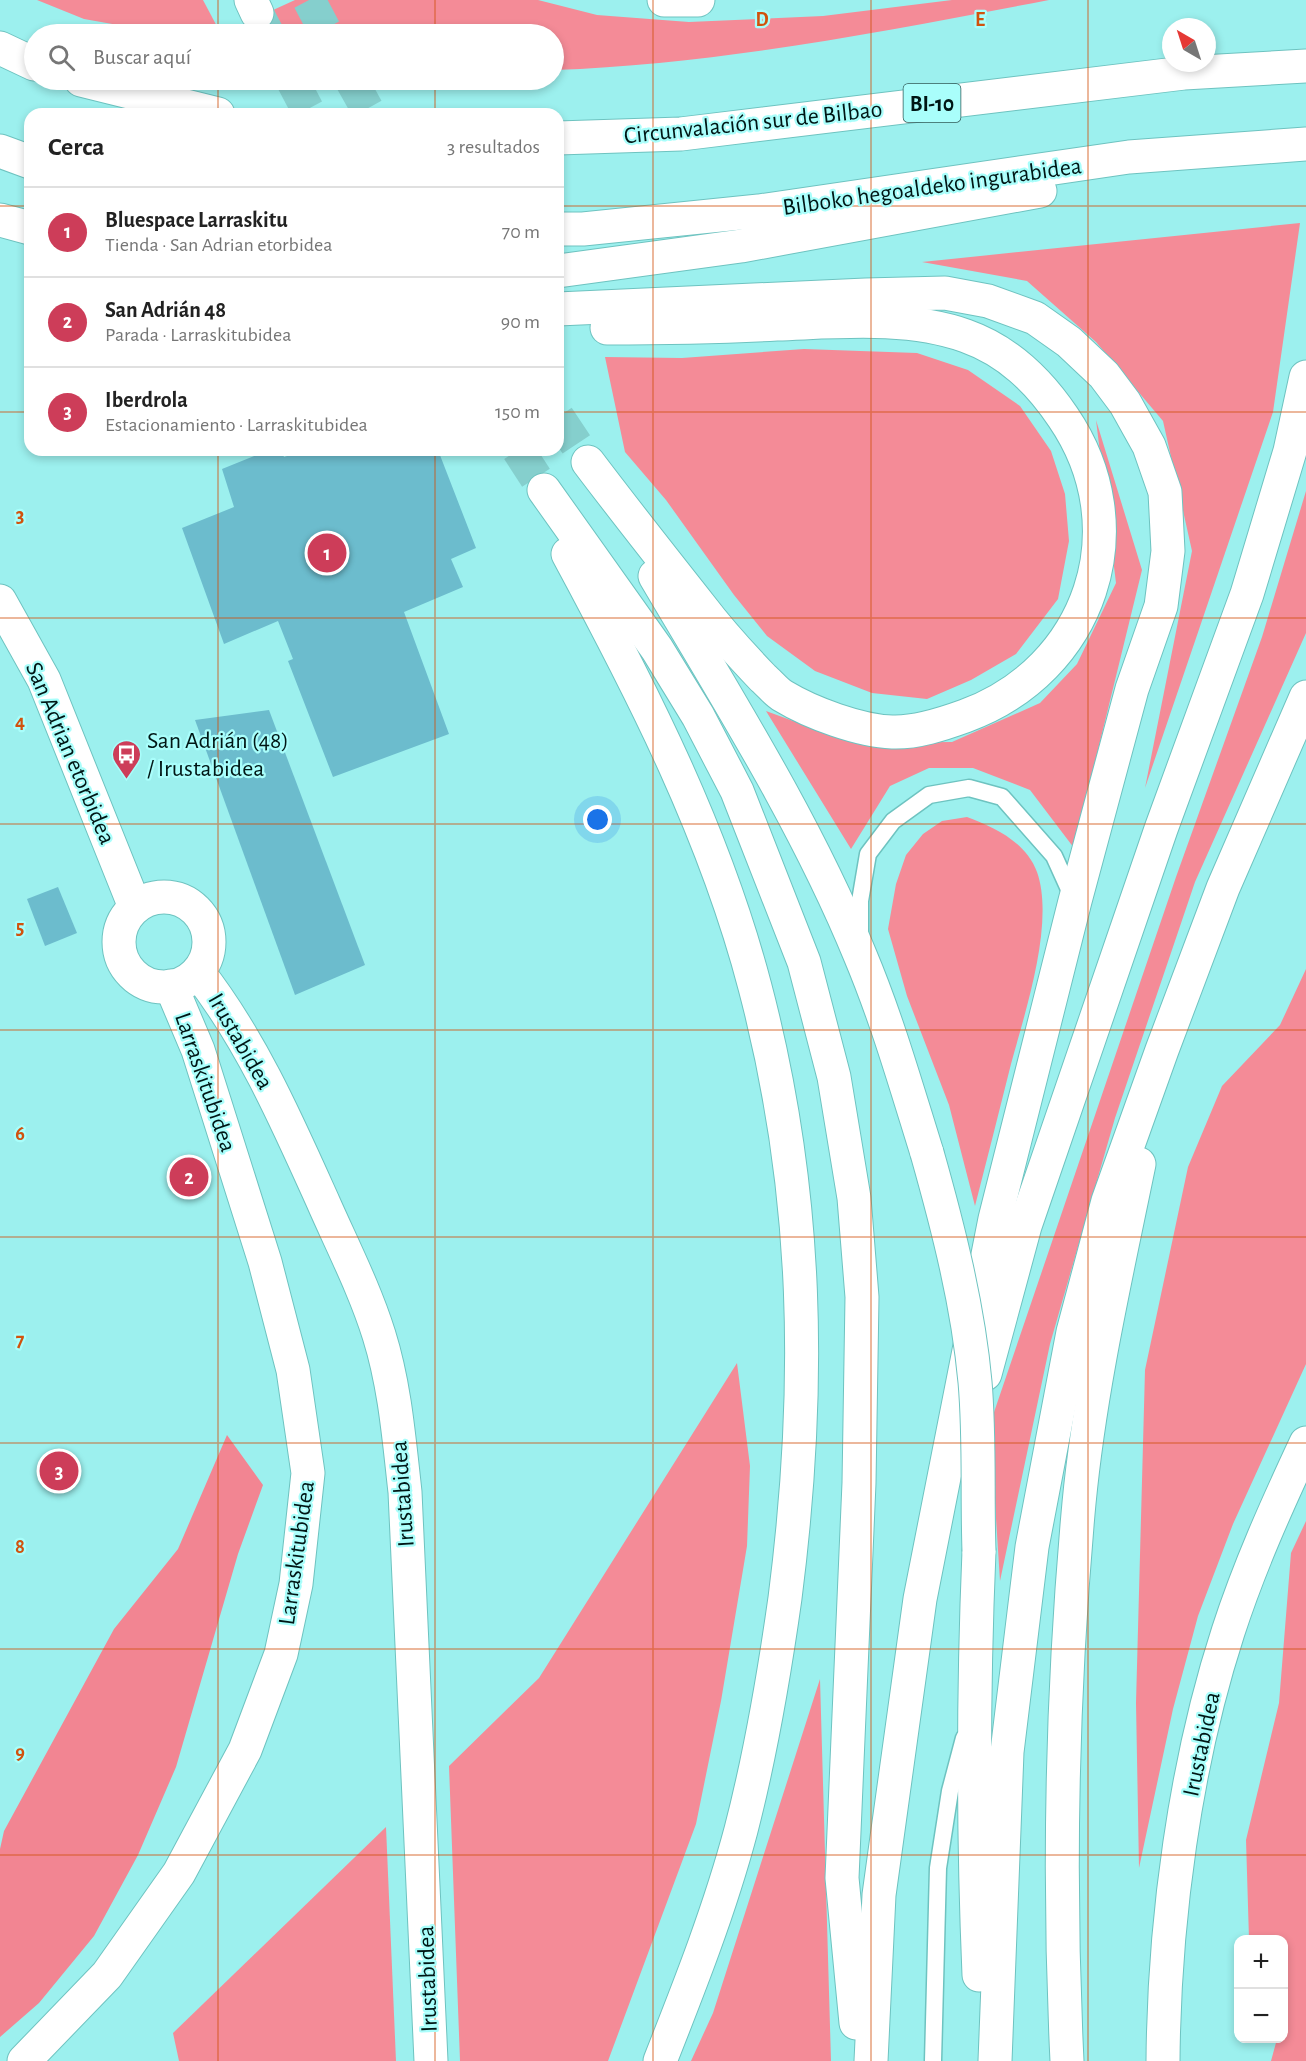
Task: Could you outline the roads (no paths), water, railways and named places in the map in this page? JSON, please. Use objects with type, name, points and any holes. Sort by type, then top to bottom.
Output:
[{"type":"main road","points":[[664,0],[698,0]]},
{"type":"main road","points":[[0,48],[24,60]]},
{"type":"main road","points":[[0,58],[24,63]]},
{"type":"main road","name":"Circunvalación sur de Bilbao","points":[[564,138],[681,134],[1184,73],[1306,66]]},
{"type":"main road","points":[[121,90],[194,108]]},
{"type":"main road","points":[[564,270],[741,246],[1293,144]]},
{"type":"main road","name":"Bilboko hegoaldeko ingurabidea","points":[[564,229],[759,211],[1129,157],[1293,144]]},
{"type":"main road","points":[[0,151],[24,160]]},
{"type":"main road","points":[[0,220],[24,226]]},
{"type":"main road","points":[[564,309],[945,293],[988,301],[1035,318],[1069,342],[1104,375],[1125,403],[1149,446],[1165,492],[1168,551],[1161,606],[1132,689],[1075,901],[995,1219],[920,1599],[879,1895],[871,2061]]},
{"type":"main road","points":[[564,325],[610,328],[856,321],[914,325],[965,336],[1012,359],[1048,396],[1078,439],[1095,480],[1099,531],[1096,572],[1080,619],[1052,656],[992,706],[943,724],[893,732],[840,721],[781,695],[731,646],[588,462],[751,739],[812,855],[860,954],[891,1038],[927,1153],[959,1282],[975,1381],[979,1551],[973,1704],[974,1876],[982,2061]]},
{"type":"main road","points":[[920,1599],[1025,1226],[1161,830],[1247,594],[1290,451],[1306,377]]},
{"type":"main road","points":[[660,2061],[698,1966],[737,1843],[770,1706],[796,1509],[802,1407],[802,1284],[795,1191],[777,1076],[754,984],[728,901],[691,800],[632,672],[564,548],[544,490],[657,650],[698,716],[737,791],[804,962],[834,1077],[854,1198],[862,1297],[859,1483],[842,1878],[858,2061]]},
{"type":"main road","name":"San Adrian etorbidea","points":[[0,601],[44,680],[135,907]]},
{"type":"main road","points":[[995,2061],[1007,1752],[1032,1546],[1073,1332],[1108,1201],[1162,1050],[1223,888],[1306,697]]},
{"type":"main road","points":[[165,897],[180,900],[200,914],[209,937],[204,961],[185,979],[148,983],[137,977],[123,960],[120,932],[135,907],[149,899],[165,897]]},
{"type":"main road","name":"Larraskitubidea","points":[[24,2061],[107,1975],[179,1873],[245,1750],[281,1654],[296,1584],[308,1473],[292,1370],[265,1262],[198,1050],[185,979]]},
{"type":"main road","name":"Irustabidea","points":[[185,979],[222,1004],[283,1114],[356,1277],[379,1335],[395,1402],[405,1492],[430,2061]]},
{"type":"main road","points":[[1067,2061],[1064,1772],[1079,1502],[1101,1346],[1162,1050]]},
{"type":"main road","name":"Irustabidea","points":[[1163,2061],[1164,1997],[1179,1850],[1199,1743],[1227,1632],[1268,1523],[1306,1443]]},
{"type":"lane","points":[[860,954],[860,901],[868,854],[893,821],[929,795],[969,789],[1002,797],[1054,856],[1075,901]]},
{"type":"lane","points":[[933,2061],[938,1868],[950,1791],[973,1704]]},
{"type":"tunnel","points":[[309,0],[322,24]]},
{"type":"tunnel","points":[[257,13],[263,24]]},
{"type":"tunnel","points":[[297,90],[307,108]]},
{"type":"tunnel","points":[[357,90],[367,108]]},
{"type":"tunnel","points":[[564,426],[588,462]]},
{"type":"tunnel","points":[[522,456],[544,490]]},
{"type":"place","name":"Bluespace Larraskitu","points":[[327,553]]},
{"type":"place","name":"San Adrián (48) / Irustabidea","points":[[126,780]]},
{"type":"place","name":"San Adrián 48","points":[[189,1177]]},
{"type":"place","name":"Iberdrola","points":[[59,1471]]}]
